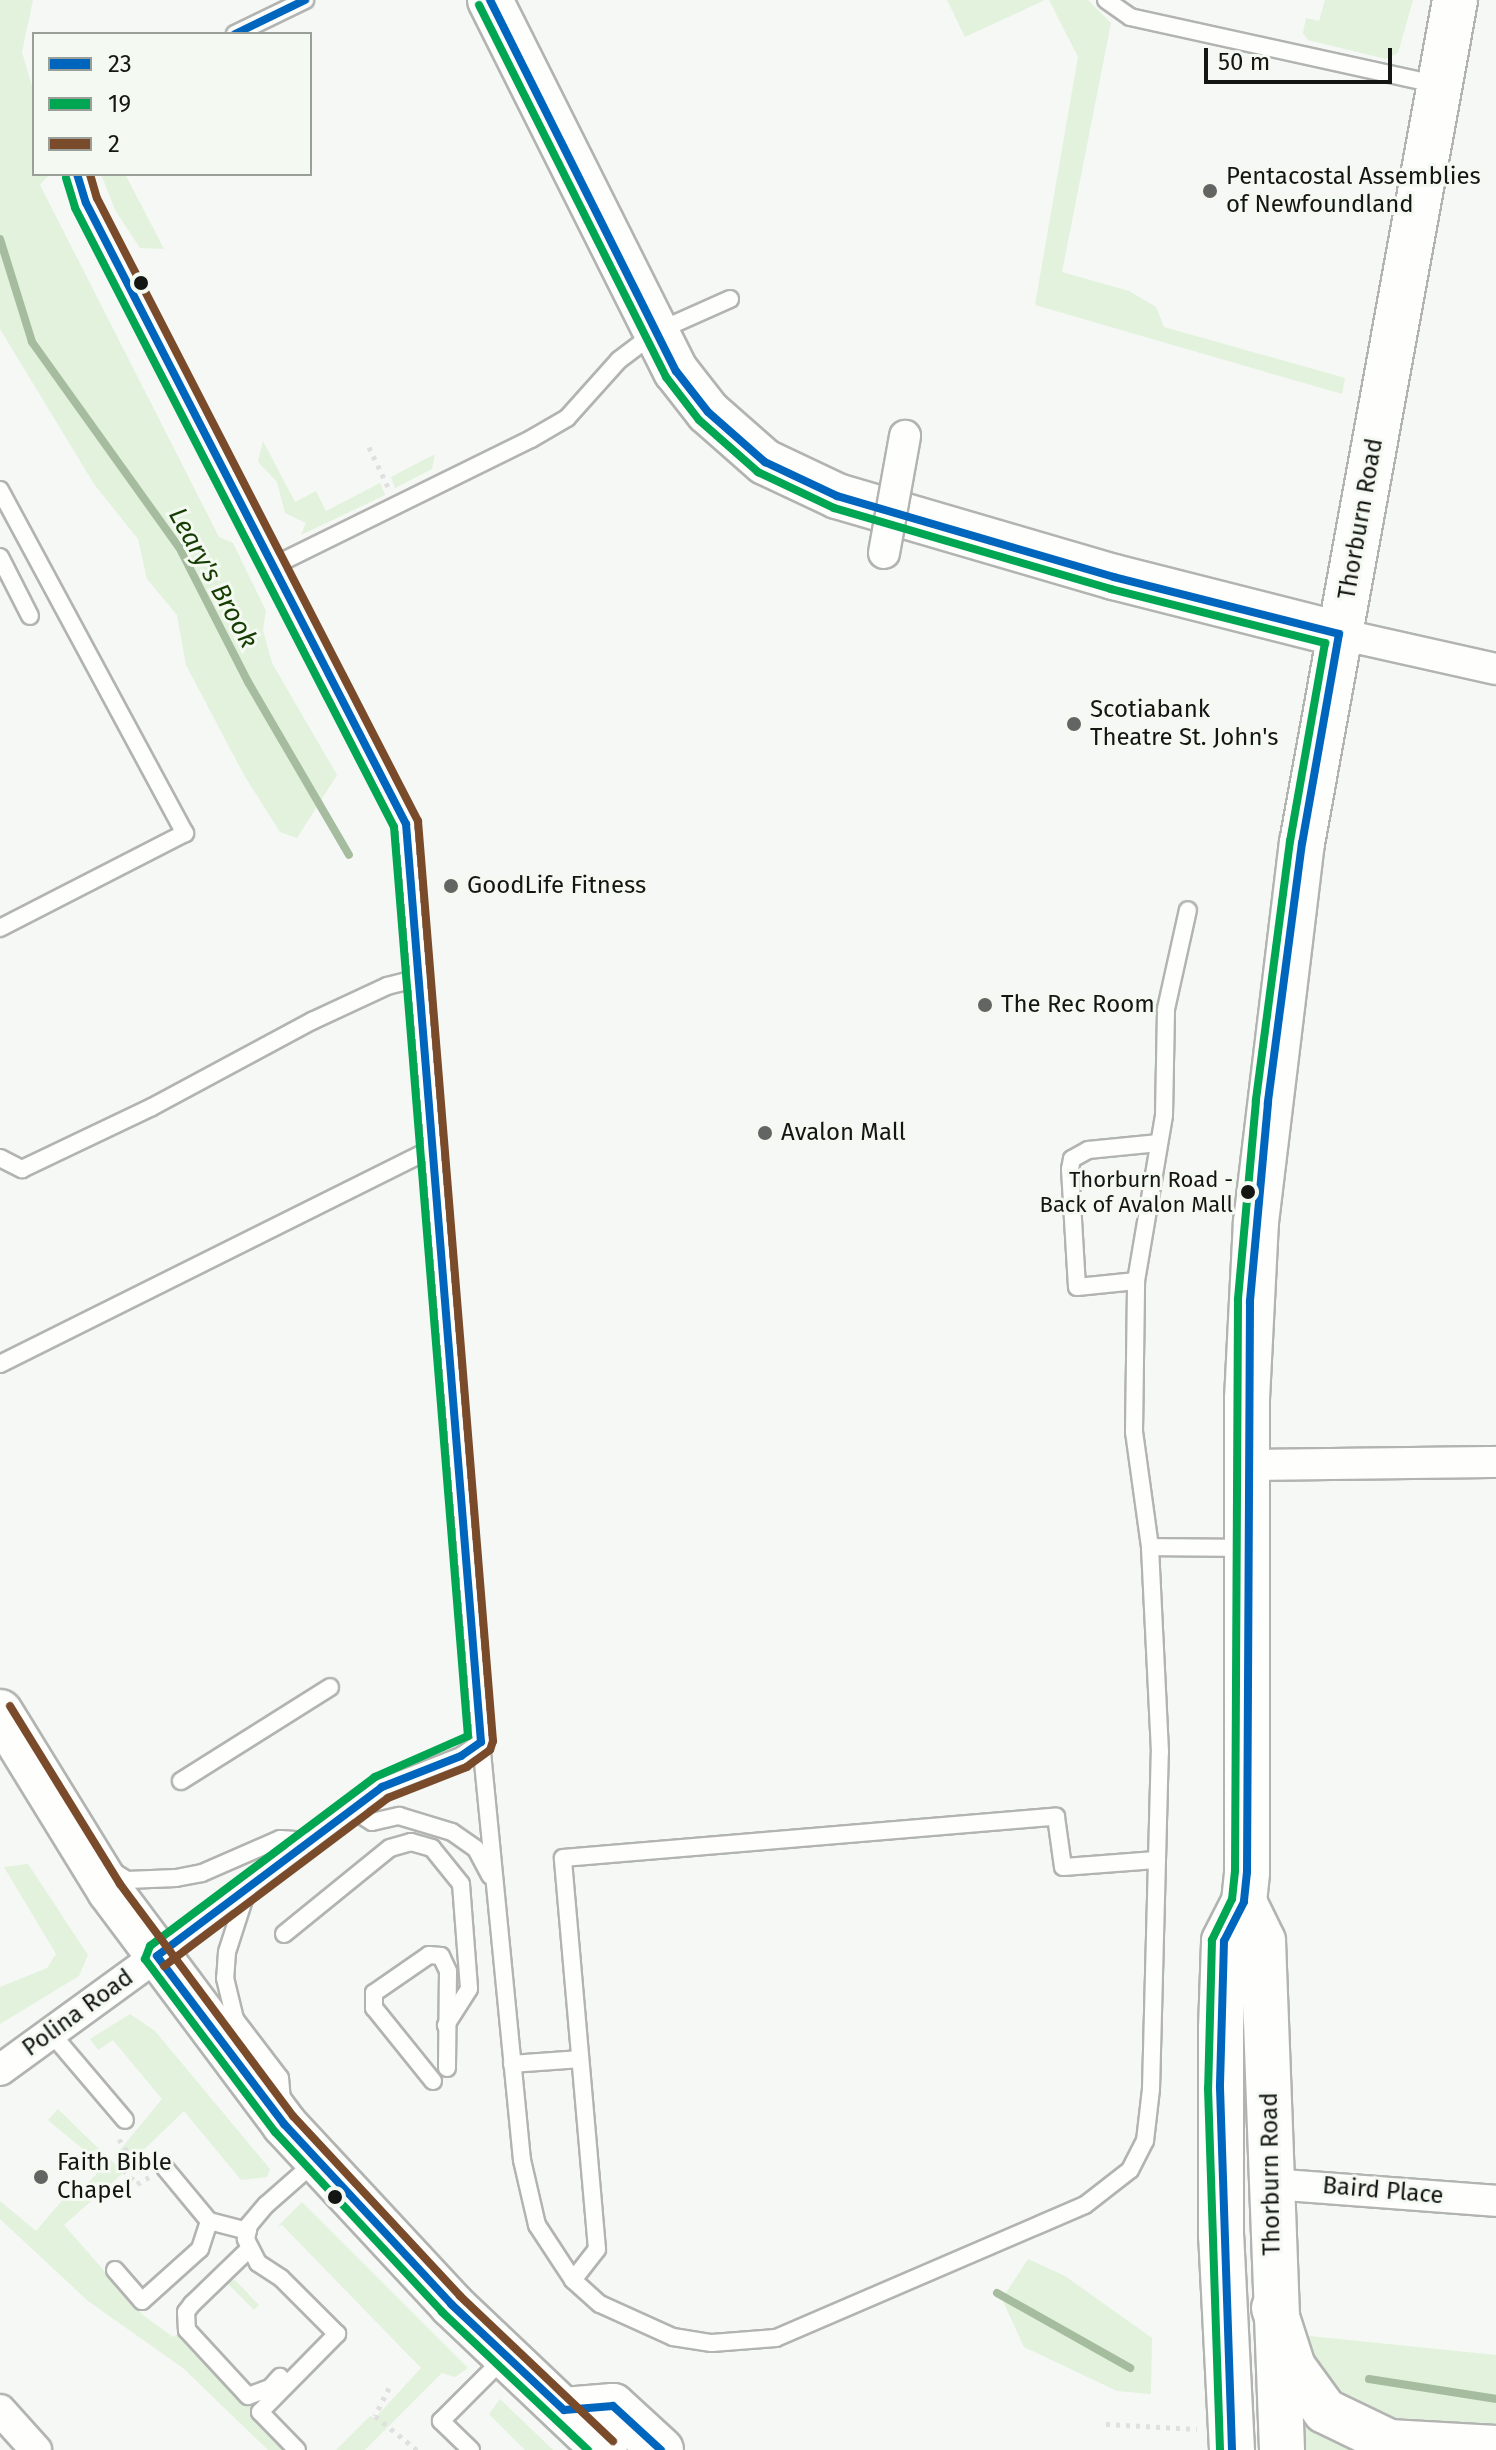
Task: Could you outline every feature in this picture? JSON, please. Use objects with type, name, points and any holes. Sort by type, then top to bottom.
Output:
[{"type":"main road","points":[[490,0],[676,371],[708,412],[765,462],[811,486],[1114,577],[1339,634]]},
{"type":"main road","name":"Thorburn Road","points":[[1282,2450],[1274,2308],[1263,1941],[1244,1902],[1250,1301],[1268,1103],[1302,843],[1455,0]]},
{"type":"main road","points":[[0,1712],[84,1849],[157,1956],[284,2124],[506,2356],[605,2450]]},
{"type":"main road","name":"Thorburn Road","points":[[1215,2439],[1224,1941],[1244,1902]]},
{"type":"main road","points":[[1274,2308],[1293,2367],[1308,2395],[1334,2417],[1389,2442],[1496,2448]]},
{"type":"main road","points":[[564,2410],[613,2406],[661,2450]]},
{"type":"street","points":[[884,553],[905,436]]},
{"type":"street","points":[[1339,634],[1496,669]]},
{"type":"street","points":[[1246,1465],[1496,1462]]},
{"type":"street","name":"Polina Road","points":[[0,2070],[157,1956]]},
{"type":"street","name":"Baird Place","points":[[1271,2184],[1496,2201]]},
{"type":"street","points":[[0,2410],[36,2450]]},
{"type":"lane","points":[[239,32],[305,0]]},
{"type":"lane","points":[[1106,0],[1130,17],[1440,85]]},
{"type":"lane","points":[[78,176],[86,203],[406,824],[481,1742],[526,2190],[537,2225],[573,2280],[600,2304],[673,2337],[712,2343],[776,2338],[1052,2221],[1108,2190],[1130,2170],[1145,2141],[1160,1752],[1150,1547],[1134,1432],[1136,1281],[1159,1143],[1166,1009],[1188,910]]},
{"type":"lane","points":[[275,565],[567,418],[619,360],[656,332],[730,299]]},
{"type":"lane","points":[[0,490],[185,833],[0,928]]},
{"type":"lane","points":[[0,557],[30,616]]},
{"type":"lane","points":[[0,1158],[22,1169],[152,1107],[312,1021],[387,986],[420,978]]},
{"type":"lane","points":[[1136,1281],[1077,1287],[1070,1169],[1072,1159],[1088,1150],[1159,1143]]},
{"type":"lane","points":[[0,1364],[433,1148]]},
{"type":"lane","points":[[1150,1547],[1246,1548]]},
{"type":"lane","points":[[181,1781],[330,1687]]},
{"type":"lane","points":[[157,1956],[382,1787],[461,1756],[481,1742]]},
{"type":"lane","points":[[353,1810],[372,1822],[399,1816],[452,1832],[476,1849],[495,1884]]},
{"type":"lane","points":[[573,2280],[597,2249],[563,1858],[1056,1817],[1063,1867],[1156,1860]]},
{"type":"lane","points":[[84,1849],[127,1880],[202,1873],[280,1839],[310,1841]]},
{"type":"lane","points":[[284,1934],[390,1848],[411,1842],[432,1848],[461,1884],[469,1989],[446,2025]]},
{"type":"lane","points":[[248,1887],[227,1952],[225,1978],[235,2019],[280,2078],[284,2124]]},
{"type":"lane","points":[[433,2081],[374,2008],[374,1993],[429,1955],[441,1956],[448,1971],[447,2068]]},
{"type":"lane","points":[[51,2033],[125,2120]]},
{"type":"lane","points":[[512,2064],[580,2059]]},
{"type":"lane","points":[[317,2160],[266,2205],[248,2231],[248,2250],[186,2312],[193,2340],[238,2390],[248,2396],[270,2388],[329,2325]]},
{"type":"lane","points":[[165,2168],[209,2221],[248,2231]]},
{"type":"lane","points":[[115,2270],[142,2301],[200,2249],[209,2221]]},
{"type":"lane","points":[[248,2250],[337,2334],[260,2412],[297,2450]]},
{"type":"lane","points":[[471,2450],[441,2421],[506,2356]]},
{"type":"path","points":[[369,447],[385,480]]},
{"type":"path","points":[[117,2137],[132,2160],[165,2168]]},
{"type":"path","points":[[117,2162],[137,2184],[165,2168]]},
{"type":"path","points":[[389,2388],[375,2416],[417,2450]]},
{"type":"path","points":[[1106,2424],[1215,2439]]},
{"type":"green space","points":[[0,0],[33,0],[22,52],[32,86],[32,176],[48,176],[40,185],[219,537],[233,543],[266,611],[263,630],[272,663],[337,775],[297,838],[280,832],[244,775],[186,665],[177,615],[147,579],[138,539],[94,484],[0,329]]},
{"type":"green space","points":[[947,0],[1045,0],[965,37]]},
{"type":"green space","points":[[1049,0],[1088,0],[1111,23],[1062,272],[1129,291],[1156,307],[1164,327],[1345,378],[1342,394],[1035,305],[1078,57]]},
{"type":"green space","points":[[1325,0],[1413,0],[1398,53],[1386,59],[1308,40],[1303,33],[1306,18],[1319,21]]},
{"type":"green space","points":[[102,176],[126,176],[164,249],[140,248],[115,210]]},
{"type":"green space","points":[[263,441],[295,502],[316,491],[326,511],[380,483],[385,495],[301,535],[306,523],[285,513],[277,482],[258,462]]},
{"type":"green space","points":[[435,454],[432,469],[395,488],[391,477]]},
{"type":"green space","points":[[28,1864],[88,1955],[79,1976],[0,2024],[0,1987],[47,1968],[56,1954],[4,1867]]},
{"type":"green space","points":[[130,2014],[155,2031],[270,2169],[267,2177],[241,2180],[184,2111],[126,2167],[115,2156],[162,2099],[113,2040],[98,2050],[90,2039]]},
{"type":"green space","points":[[58,2109],[104,2154],[97,2161],[48,2120]]},
{"type":"green space","points":[[111,2160],[123,2173],[64,2225],[143,2315],[173,2337],[180,2333],[290,2450],[268,2450],[183,2368],[88,2301],[0,2219],[0,2201],[36,2231],[66,2196],[70,2200]]},
{"type":"green space","points":[[302,2202],[468,2368],[455,2377],[442,2373],[365,2450],[336,2450],[370,2416],[375,2418],[421,2368],[282,2225],[277,2227]]},
{"type":"green space","points":[[1028,2259],[1065,2276],[1152,2338],[1151,2394],[1117,2391],[1024,2347],[1002,2299]]},
{"type":"green space","points":[[235,2280],[259,2305],[254,2310],[226,2282]]},
{"type":"green space","points":[[1300,2335],[1496,2355],[1496,2424],[1374,2417],[1338,2398]]},
{"type":"green space","points":[[500,2399],[553,2450],[525,2450],[489,2414]]},
{"type":"green space","points":[[1302,2414],[1371,2450],[1304,2450]]},
{"type":"waterway","name":"Leary's Brook","points":[[0,239],[32,342],[179,547],[248,682],[349,855]]},
{"type":"waterway","name":"Leary's Brook","points":[[997,2293],[1130,2368]]},
{"type":"waterway","name":"Leary's Brook","points":[[1369,2379],[1496,2399]]},
{"type":"transit line","name":"23","points":[[239,32],[305,0]]},
{"type":"transit line","name":"23","points":[[490,0],[676,371],[708,412],[765,462],[837,496],[1114,577],[1339,634],[1302,843],[1268,1103],[1250,1301],[1247,1872],[1244,1902],[1224,1941],[1220,2088],[1232,2450]]},
{"type":"transit line","name":"19","points":[[479,5],[666,377],[699,420],[758,472],[834,508],[1111,589],[1325,643],[1290,841],[1256,1101],[1238,1300],[1235,1871],[1232,1899],[1212,1940],[1208,2088],[1220,2450]]},
{"type":"transit line","name":"23","points":[[78,176],[86,203],[406,824],[481,1742],[461,1756],[382,1787],[157,1956],[284,2124],[451,2304],[564,2410],[613,2406],[661,2450]]},
{"type":"transit line","name":"2","points":[[91,176],[97,198],[418,821],[493,1741],[490,1750],[467,1767],[388,1798],[164,1966]]},
{"type":"transit line","name":"19","points":[[66,178],[75,208],[394,827],[468,1736],[375,1777],[150,1946],[145,1959],[275,2132],[442,2312],[588,2450]]},
{"type":"transit line","name":"2","points":[[10,1706],[120,1884],[293,2116],[460,2296],[613,2441]]},
{"type":"place","name":"Pentacostal Assemblies of Newfoundland","points":[[1210,191]]},
{"type":"place","name":"Scotiabank Theatre St. John's","points":[[1074,724]]},
{"type":"place","name":"GoodLife Fitness","points":[[451,886]]},
{"type":"place","name":"The Rec Room","points":[[985,1005]]},
{"type":"place","name":"Avalon Mall","points":[[765,1133]]},
{"type":"place","name":"Thorburn Road - Back of Avalon Mall","points":[[1248,1192]]},
{"type":"place","name":"Faith Bible Chapel","points":[[41,2177]]}]
